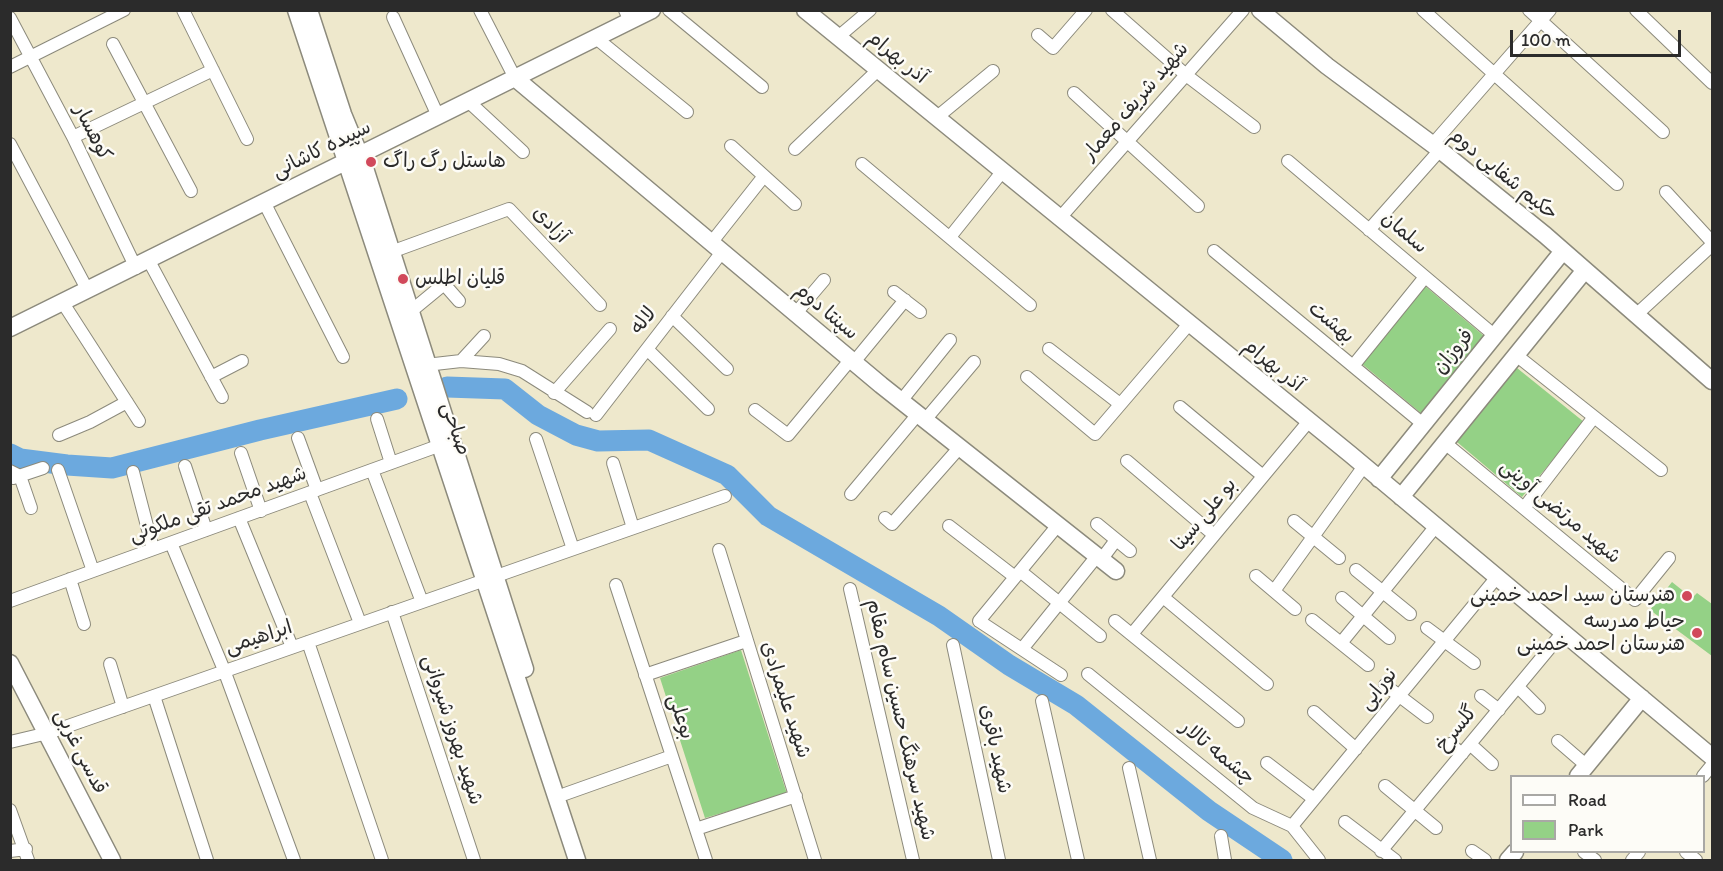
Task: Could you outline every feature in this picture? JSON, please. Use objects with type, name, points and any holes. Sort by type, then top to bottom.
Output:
[{"type":"street","points":[[10,67],[124,10]]},
{"type":"street","points":[[183,10],[247,138]]},
{"type":"street","name":"صباحی","points":[[296,10],[391,252],[577,861]]},
{"type":"street","name":"صباحی","points":[[309,10],[438,446],[489,578],[588,861]]},
{"type":"street","points":[[480,10],[514,78]]},
{"type":"street","name":"سپیده کاشانی","points":[[10,328],[596,38],[627,16],[652,10]]},
{"type":"street","points":[[669,10],[762,87]]},
{"type":"street","name":"آذر بهرام","points":[[805,10],[1379,478],[1713,756]]},
{"type":"street","points":[[838,37],[870,10]]},
{"type":"street","points":[[1038,36],[1053,48],[1086,10]]},
{"type":"street","points":[[1112,10],[1186,75],[1254,127]]},
{"type":"street","name":"شهید شریف معمار","points":[[1059,219],[1243,10]]},
{"type":"street","points":[[1424,10],[1617,184]]},
{"type":"street","points":[[1529,10],[1663,132]]},
{"type":"street","points":[[1369,230],[1494,74],[1550,10]]},
{"type":"street","points":[[1636,10],[1713,83]]},
{"type":"street","name":"حکیم شفایی دوم","points":[[1263,11],[1327,66],[1436,148],[1563,250],[1713,381]]},
{"type":"street","points":[[393,17],[438,116]]},
{"type":"street","name":"کوهسار","points":[[10,18],[142,264],[222,397]]},
{"type":"street","points":[[596,38],[687,112]]},
{"type":"street","points":[[113,44],[191,191]]},
{"type":"street","points":[[73,137],[213,70]]},
{"type":"street","points":[[795,149],[878,70]]},
{"type":"street","points":[[936,118],[993,71]]},
{"type":"street","name":"سپنتا دوم","points":[[514,78],[852,361],[1116,571]]},
{"type":"street","points":[[1074,93],[1198,206]]},
{"type":"street","points":[[468,101],[523,152]]},
{"type":"street","points":[[10,144],[88,291]]},
{"type":"street","points":[[730,146],[795,204]]},
{"type":"street","name":"سلمان","points":[[1288,161],[1494,335]]},
{"type":"street","points":[[862,164],[1030,305]]},
{"type":"street","points":[[950,237],[1002,172]]},
{"type":"street","name":"لاله","points":[[554,393],[592,413],[672,316],[764,176]]},
{"type":"street","points":[[1636,315],[1713,243],[1666,192]]},
{"type":"street","points":[[264,202],[343,357]]},
{"type":"street","name":"آزادی","points":[[391,252],[509,210],[600,305]]},
{"type":"street","name":"فروزان","points":[[1379,478],[1563,250]]},
{"type":"street","name":"بهشت","points":[[1214,251],[1423,424]]},
{"type":"street","points":[[1549,270],[1556,267],[1568,271],[1571,279],[1569,287]]},
{"type":"street","points":[[1401,497],[1585,270]]},
{"type":"street","points":[[1353,366],[1425,277]]},
{"type":"street","points":[[795,313],[824,280]]},
{"type":"street","points":[[410,312],[444,284],[459,301]]},
{"type":"street","points":[[894,292],[920,312]]},
{"type":"street","points":[[755,410],[788,435],[905,300]]},
{"type":"street","points":[[63,303],[139,421]]},
{"type":"street","points":[[672,316],[727,369]]},
{"type":"street","points":[[1027,377],[1095,434],[1189,324]]},
{"type":"street","points":[[426,365],[461,361],[499,364],[522,371],[554,393],[610,329]]},
{"type":"street","points":[[461,361],[483,336]]},
{"type":"street","points":[[901,401],[950,340]]},
{"type":"street","points":[[647,349],[708,410]]},
{"type":"street","points":[[1049,349],[1120,404]]},
{"type":"street","points":[[1516,355],[1661,470]]},
{"type":"street","points":[[211,377],[242,361]]},
{"type":"street","points":[[1473,361],[1495,381]]},
{"type":"street","points":[[851,494],[974,362]]},
{"type":"street","points":[[59,435],[90,422],[127,402]]},
{"type":"street","points":[[1180,407],[1263,476]]},
{"type":"street","points":[[1524,508],[1594,417]]},
{"type":"street","points":[[377,419],[391,464]]},
{"type":"street","name":"بو علی سینا","points":[[1132,634],[1309,421]]},
{"type":"street","points":[[298,438],[313,492],[360,623]]},
{"type":"street","points":[[537,439],[573,549]]},
{"type":"street","name":"شهید مرتضی آوینی","points":[[1445,443],[1635,600],[1669,558]]},
{"type":"street","name":"شهید محمد تقی ملکوتی","points":[[10,601],[438,446]]},
{"type":"street","points":[[885,518],[892,524],[960,447]]},
{"type":"street","points":[[241,453],[261,511]]},
{"type":"street","points":[[1127,461],[1214,535]]},
{"type":"street","points":[[1392,461],[1390,471],[1394,480],[1403,484],[1416,480]]},
{"type":"street","points":[[613,463],[633,528]]},
{"type":"street","points":[[185,465],[206,530]]},
{"type":"street","points":[[1274,591],[1364,466]]},
{"type":"street","points":[[31,508],[14,475],[43,468]]},
{"type":"street","points":[[58,470],[93,571]]},
{"type":"street","points":[[372,470],[422,602]]},
{"type":"street","points":[[133,472],[153,549]]},
{"type":"street","name":"ابراهیمی","points":[[10,742],[48,733],[725,496]]},
{"type":"street","points":[[239,518],[292,647]]},
{"type":"street","points":[[1294,521],[1339,558]]},
{"type":"street","points":[[1097,524],[1130,551]]},
{"type":"street","points":[[1058,525],[979,621],[1061,675]]},
{"type":"street","points":[[949,526],[1059,603],[1100,636]]},
{"type":"street","points":[[1341,643],[1436,526]]},
{"type":"street","points":[[1022,649],[1059,603],[1116,540]]},
{"type":"street","points":[[171,543],[224,670],[294,861]]},
{"type":"street","name":"شهید علیمرادی","points":[[719,550],[815,861]]},
{"type":"street","points":[[1356,570],[1410,614]]},
{"type":"street","points":[[1256,576],[1295,609]]},
{"type":"street","name":"نورایی","points":[[1292,826],[1497,577]]},
{"type":"street","points":[[70,579],[84,624]]},
{"type":"street","name":"بوعلی","points":[[616,585],[706,861]]},
{"type":"street","name":"شهید سرهنگ حسین سام مقام","points":[[850,589],[913,861]]},
{"type":"street","points":[[1163,597],[1267,684]]},
{"type":"street","points":[[1342,598],[1389,638]]},
{"type":"street","name":"شهید بهروز شیروانی","points":[[392,612],[474,861]]},
{"type":"street","points":[[1312,620],[1368,665]]},
{"type":"street","points":[[1115,621],[1238,721]]},
{"type":"street","points":[[1427,628],[1474,663]]},
{"type":"street","name":"گلسرخ","points":[[1382,850],[1563,632]]},
{"type":"street","points":[[308,642],[382,861]]},
{"type":"street","points":[[645,675],[747,642]]},
{"type":"street","name":"شهید باقری","points":[[953,645],[999,861]]},
{"type":"street","name":"قدسی غربی","points":[[10,663],[112,861]]},
{"type":"street","points":[[110,664],[123,707]]},
{"type":"street","name":"چشمه تالار","points":[[1088,674],[1254,808],[1292,826],[1319,861]]},
{"type":"street","points":[[1385,685],[1427,717]]},
{"type":"street","points":[[1518,687],[1539,708]]},
{"type":"street","points":[[154,696],[207,861]]},
{"type":"street","points":[[1481,696],[1499,710]]},
{"type":"street","points":[[1558,741],[1582,771],[1642,698]]},
{"type":"street","points":[[1042,701],[1078,861]]},
{"type":"street","points":[[1314,712],[1356,749]]},
{"type":"street","points":[[1450,744],[1466,749],[1492,764]]},
{"type":"street","points":[[565,794],[672,756]]},
{"type":"street","points":[[1267,764],[1314,799]]},
{"type":"street","points":[[1129,768],[1150,861]]},
{"type":"street","points":[[1385,786],[1436,828]]},
{"type":"street","points":[[696,829],[795,796]]},
{"type":"street","points":[[10,810],[27,855]]},
{"type":"street","points":[[1345,822],[1395,861]]},
{"type":"street","points":[[1221,836],[1225,861]]},
{"type":"street","points":[[1472,850],[1485,861]]},
{"type":"street","points":[[10,851],[27,855]]},
{"type":"green space","points":[[1425,286],[1484,336],[1422,414],[1361,363]]},
{"type":"green space","points":[[1517,368],[1584,422],[1522,497],[1457,442]]},
{"type":"green space","name":"حیاط مدرسه هنرستان احمد خمینی","points":[[1672,582],[1692,598],[1697,593],[1712,604],[1712,656],[1650,610]]},
{"type":"green space","points":[[741,650],[787,794],[705,818],[660,678]]},
{"type":"waterway","points":[[447,387],[505,389],[538,415],[576,435],[598,441],[649,440],[727,475],[768,516],[939,616],[1009,665],[1076,705],[1209,811],[1282,860]]},
{"type":"waterway","points":[[10,454],[20,459],[112,468],[260,430],[397,399]]},
{"type":"place","name":"هاستل رگ راگ","points":[[371,162]]},
{"type":"place","name":"قلیان اطلس","points":[[403,279]]},
{"type":"place","name":"هنرستان سید احمد خمینی","points":[[1687,596]]},
{"type":"place","name":"حیاط مدرسه هنرستان احمد خمینی","points":[[1697,633]]}]
